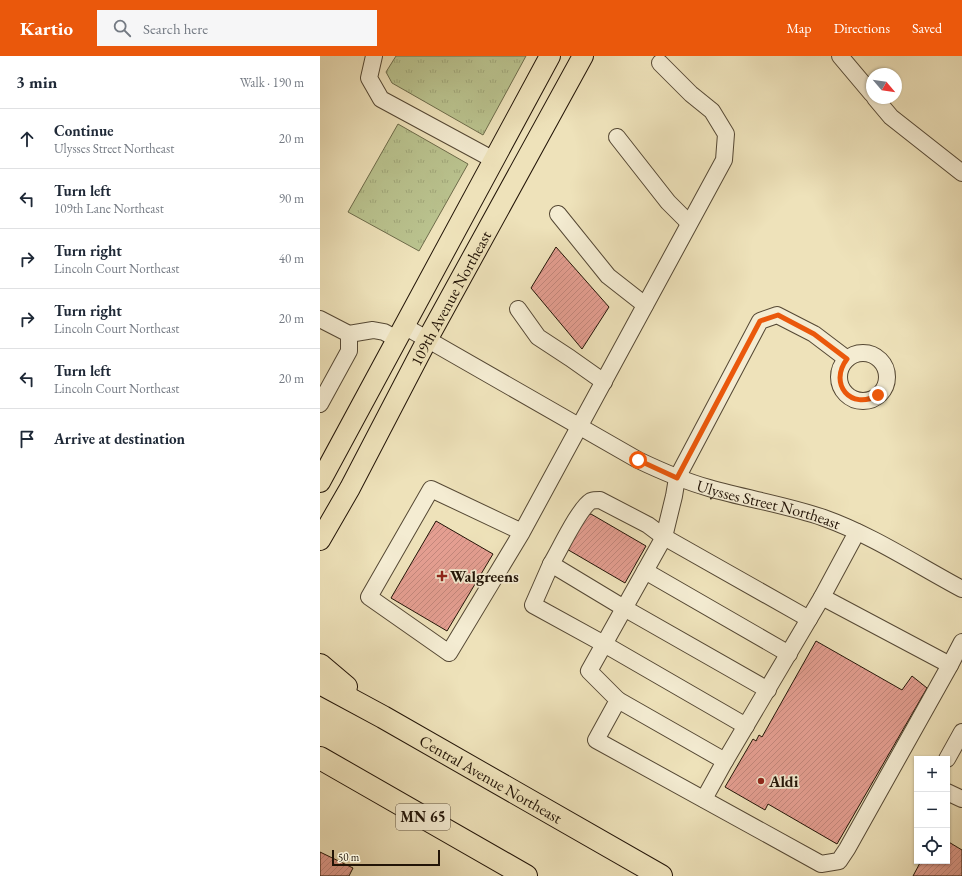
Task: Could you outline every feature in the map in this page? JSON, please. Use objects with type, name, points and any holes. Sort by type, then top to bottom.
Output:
[{"type":"highway","points":[[320,665],[383,717]]},
{"type":"highway","name":"Central Avenue Northeast","points":[[320,683],[383,717],[662,876]]},
{"type":"highway","name":"MN 65","points":[[320,758],[526,876]]},
{"type":"main road","name":"109th Avenue Northeast","points":[[320,482],[550,56]]},
{"type":"main road","name":"109th Avenue Northeast","points":[[320,540],[350,488],[428,340],[583,56]]},
{"type":"street","points":[[374,56],[369,78],[381,99],[494,160]]},
{"type":"street","points":[[840,56],[866,87]]},
{"type":"street","points":[[522,532],[431,489],[368,597],[449,653],[522,532],[724,160],[726,134],[712,111],[691,94],[660,63]]},
{"type":"street","points":[[880,104],[891,117],[962,173]]},
{"type":"street","points":[[617,137],[668,202],[689,223]]},
{"type":"street","points":[[558,214],[608,276],[645,305]]},
{"type":"street","points":[[518,309],[538,337],[604,382]]},
{"type":"street","points":[[725,761],[618,700],[589,671],[664,537],[677,478],[760,321],[778,315],[814,334],[847,359]]},
{"type":"street","points":[[320,319],[349,334],[349,351],[320,404]]},
{"type":"street","name":"Ulysses Street Northeast","points":[[349,334],[373,330],[400,333],[428,340],[638,460],[677,478],[709,488],[802,510],[857,532],[962,589]]},
{"type":"street","points":[[746,726],[533,605],[551,564],[576,520],[589,503],[593,500],[600,500],[648,525],[664,537],[809,620]]},
{"type":"street","points":[[704,800],[725,761],[809,620],[857,532]]},
{"type":"street","points":[[551,564],[624,608],[768,690]]},
{"type":"street","points":[[645,571],[789,654]]},
{"type":"street","points":[[822,597],[950,665]]},
{"type":"street","points":[[618,700],[596,740],[821,864],[839,860],[847,849],[962,642]]},
{"type":"street","points":[[949,756],[962,732]]},
{"type":"street","points":[[950,793],[962,799]]},
{"type":"green space","points":[[396,56],[526,56],[483,135],[392,83],[386,72]]},
{"type":"green space","points":[[398,124],[468,164],[419,251],[348,212]]},
{"type":"building","points":[[556,247],[609,307],[582,349],[531,288]]},
{"type":"building","points":[[591,514],[646,546],[625,583],[565,548],[583,517]]},
{"type":"building","name":"Walgreens","points":[[436,521],[493,554],[447,631],[391,598]]},
{"type":"building","points":[[816,641],[902,690],[912,676],[927,688],[837,844],[768,804],[765,810],[725,787],[753,739],[756,741],[759,735],[762,737]]},
{"type":"building","points":[[950,843],[962,850],[962,876],[913,876],[919,864],[950,864]]},
{"type":"building","points":[[320,852],[353,868],[349,876],[320,876]]},
{"type":"place","name":"Walgreens","points":[[442,576]]},
{"type":"place","name":"Aldi","points":[[761,781]]},
{"type":"route","points":[[638,460],[677,478],[760,321],[778,315],[814,334],[847,359],[842,365],[840,382],[848,395],[855,399],[863,400],[871,399],[878,395]]}]
